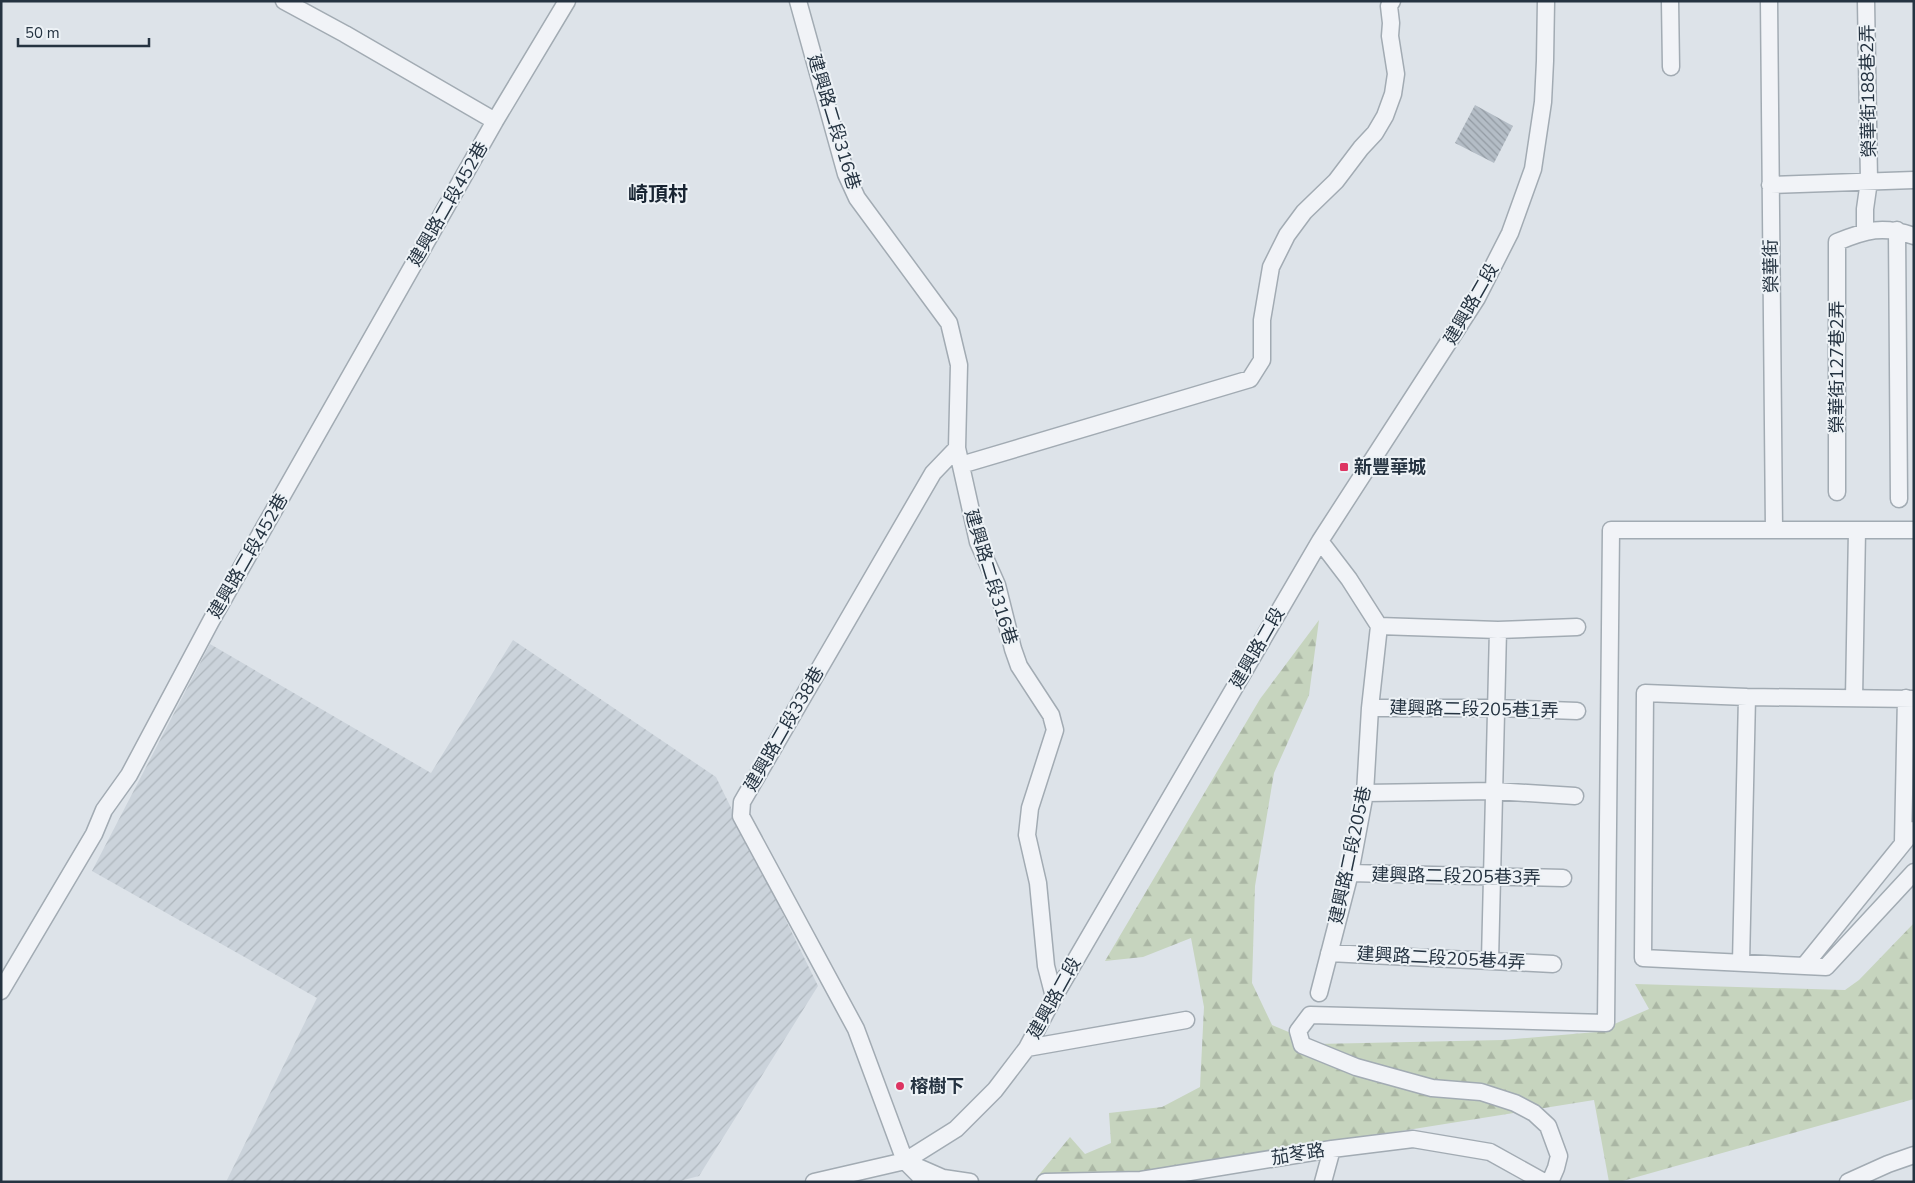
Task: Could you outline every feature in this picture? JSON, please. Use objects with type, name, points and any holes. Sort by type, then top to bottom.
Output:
[{"type":"street","points":[[284,1],[495,121]]},
{"type":"street","name":"建興路二段452巷","points":[[1,991],[94,834],[104,810],[129,775],[211,621],[495,121],[567,1]]},
{"type":"street","name":"建興路二段316巷","points":[[798,1],[846,174],[857,198],[949,323],[959,365],[957,448],[978,542],[997,585],[1019,666],[1037,691],[1050,715],[1055,730],[1030,808],[1027,835],[1038,883],[1046,966],[1054,997]]},
{"type":"street","points":[[961,465],[1250,379],[1262,360],[1262,320],[1270,266],[1286,235],[1304,212],[1336,182],[1361,148],[1375,133],[1385,116],[1393,94],[1396,74],[1390,36],[1389,6],[1392,1]]},
{"type":"street","name":"建興路二段","points":[[814,1182],[905,1161],[956,1128],[995,1090],[1027,1048],[1054,997],[1320,541],[1477,298],[1510,233],[1533,169],[1543,102],[1546,1]]},
{"type":"street","points":[[1670,1],[1671,67]]},
{"type":"street","name":"榮華街","points":[[1769,1],[1774,530]]},
{"type":"street","name":"榮華街188巷2弄","points":[[1865,231],[1865,209],[1869,182],[1866,1]]},
{"type":"street","points":[[1770,185],[1914,180]]},
{"type":"street","points":[[1865,231],[1897,230],[1914,236]]},
{"type":"street","points":[[1897,230],[1899,498]]},
{"type":"street","name":"榮華街127巷2弄","points":[[1837,492],[1837,242],[1865,231]]},
{"type":"street","name":"建興路二段338巷","points":[[905,1161],[856,1029],[741,816],[742,802],[933,473],[957,448]]},
{"type":"street","points":[[1550,1182],[1559,1156],[1548,1126],[1534,1113],[1515,1103],[1481,1092],[1432,1088],[1356,1067],[1302,1045],[1298,1031],[1310,1015],[1606,1023],[1611,530],[1914,530]]},
{"type":"street","points":[[1854,698],[1857,530]]},
{"type":"street","points":[[1320,541],[1349,579],[1379,626],[1498,630],[1577,627]]},
{"type":"street","name":"建興路二段205巷","points":[[1319,993],[1350,873],[1365,793],[1370,708],[1379,626]]},
{"type":"street","points":[[1490,960],[1498,630]]},
{"type":"street","points":[[1804,966],[1909,836],[1910,698],[1747,696],[1646,692],[1643,958],[1741,963],[1804,966],[1826,967],[1914,872]]},
{"type":"street","points":[[1741,963],[1747,696]]},
{"type":"street","name":"建興路二段205巷1弄","points":[[1370,708],[1496,708],[1577,711]]},
{"type":"street","points":[[1365,793],[1494,791],[1575,796]]},
{"type":"street","name":"建興路二段205巷3弄","points":[[1350,873],[1563,878]]},
{"type":"street","name":"建興路二段205巷4弄","points":[[1329,953],[1553,964]]},
{"type":"street","points":[[1027,1048],[1186,1020]]},
{"type":"street","name":"茄苳路","points":[[1045,1182],[1141,1180],[1332,1148],[1413,1139],[1490,1152],[1544,1182]]},
{"type":"street","points":[[1322,1182],[1332,1148]]},
{"type":"street","points":[[1848,1182],[1888,1164],[1914,1155]]},
{"type":"street","points":[[905,1161],[919,1174],[922,1182]]},
{"type":"street","points":[[905,1161],[942,1178],[970,1182]]},
{"type":"shaded area","points":[[513,640],[716,777],[818,986],[699,1176],[676,1182],[226,1182],[317,998],[92,871],[210,644],[431,773]]},
{"type":"green space","points":[[1319,620],[1309,695],[1274,773],[1255,886],[1252,983],[1272,1025],[1317,1044],[1503,1040],[1596,1032],[1649,1009],[1635,984],[1845,990],[1859,980],[1914,923],[1914,1099],[1619,1182],[1609,1182],[1594,1100],[1082,1182],[1033,1182],[1070,1137],[1085,1154],[1111,1143],[1109,1113],[1162,1107],[1200,1087],[1204,1007],[1191,938],[1143,957],[1105,961],[1260,699]]},
{"type":"building","points":[[1475,105],[1513,126],[1494,163],[1455,143]]},
{"type":"place","name":"新豐華城","points":[[1344,467]]},
{"type":"place","name":"榕樹下","points":[[900,1086]]},
{"type":"district","name":"崎頂村","points":[[658,194]]}]
